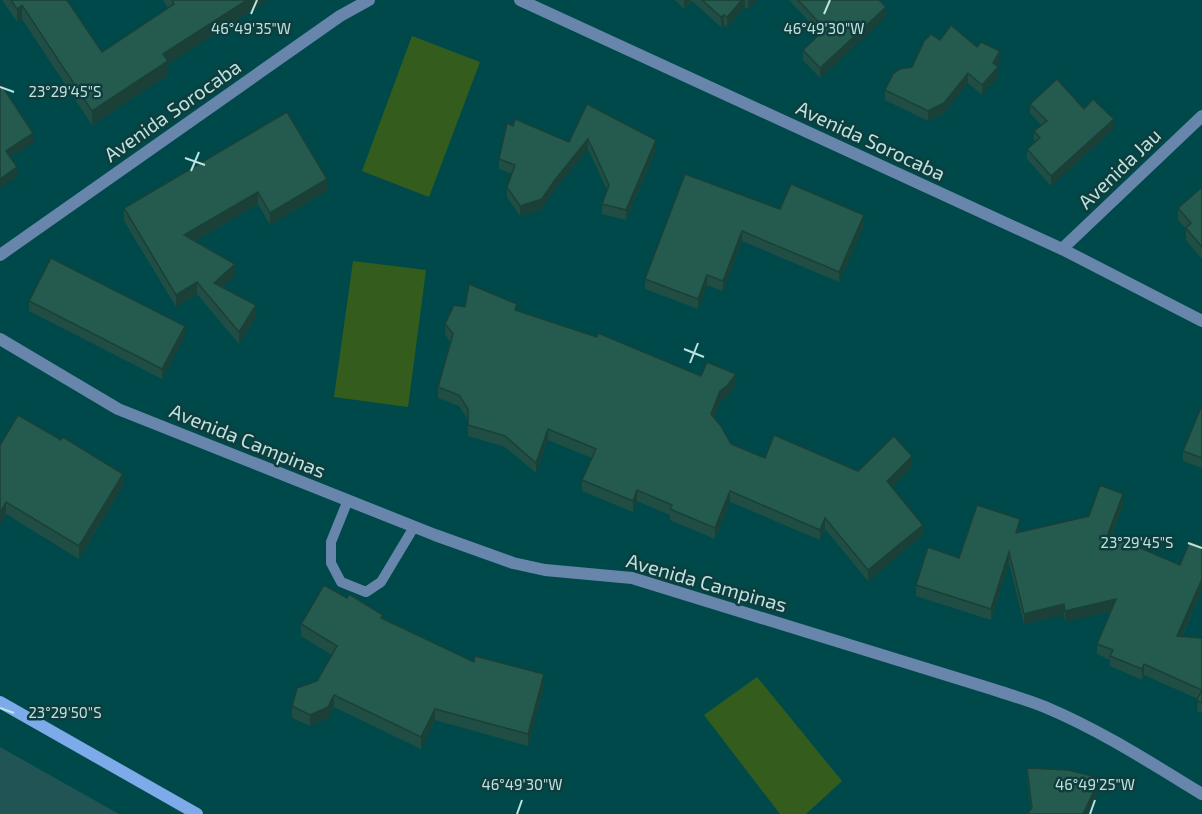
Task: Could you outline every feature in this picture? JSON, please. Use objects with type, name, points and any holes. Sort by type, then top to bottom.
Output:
[{"type":"main road","points":[[0,702],[197,814]]},
{"type":"street","name":"Avenida Sorocaba","points":[[0,255],[340,16],[369,0]]},
{"type":"street","name":"Avenida Sorocaba","points":[[520,0],[1062,249],[1202,321]]},
{"type":"street","name":"Avenida Jau","points":[[1062,249],[1202,116]]},
{"type":"street","name":"Avenida Campinas","points":[[0,339],[118,409],[414,527],[513,563],[545,570],[632,578],[992,689],[1045,708],[1083,726],[1126,748],[1202,794]]},
{"type":"lane","points":[[348,500],[331,543],[331,563],[340,582],[366,592],[381,582],[414,527]]},
{"type":"shaded area","points":[[0,747],[119,814],[0,814]]},
{"type":"green space","points":[[412,36],[480,62],[429,197],[362,171]]},
{"type":"green space","points":[[353,261],[426,270],[408,407],[334,397]]},
{"type":"green space","points":[[757,677],[842,781],[806,814],[780,814],[704,715]]},
{"type":"building","points":[[11,0],[67,0],[102,52],[174,4],[172,0],[247,0],[163,54],[168,61],[92,111],[22,5],[17,9]]},
{"type":"building","points":[[702,0],[742,0],[727,17],[724,15],[721,17]]},
{"type":"building","points":[[798,0],[879,0],[886,7],[820,68],[803,50],[825,29]]},
{"type":"building","points":[[951,25],[977,47],[981,42],[1000,51],[993,63],[998,67],[982,85],[968,73],[944,103],[928,111],[885,90],[893,74],[900,69],[912,67],[924,41],[931,34],[940,40]]},
{"type":"building","points":[[1057,79],[1084,109],[1093,99],[1114,119],[1051,176],[1027,149],[1040,138],[1034,131],[1047,121],[1030,104]]},
{"type":"building","points":[[0,83],[33,133],[6,151],[17,167],[0,179]]},
{"type":"building","points":[[587,104],[656,140],[626,210],[602,204],[609,185],[588,139],[542,199],[520,206],[507,187],[515,165],[499,159],[507,123],[513,126],[515,119],[569,142]]},
{"type":"building","points":[[287,112],[327,179],[270,213],[258,192],[184,235],[235,264],[214,283],[256,305],[239,332],[197,282],[176,295],[124,208]]},
{"type":"building","points":[[685,174],[780,209],[791,184],[864,215],[839,272],[742,231],[723,281],[707,275],[698,299],[645,279]]},
{"type":"building","points":[[1202,187],[1202,247],[1186,228],[1191,223],[1178,208]]},
{"type":"building","points":[[51,258],[185,326],[162,369],[29,301]]},
{"type":"building","points":[[469,284],[517,304],[515,310],[597,337],[598,333],[701,376],[707,362],[736,374],[720,391],[711,414],[731,444],[765,458],[774,435],[858,471],[894,436],[912,456],[887,481],[923,525],[868,570],[825,518],[820,530],[730,491],[715,528],[670,509],[672,505],[637,490],[633,501],[582,480],[596,449],[548,429],[536,463],[505,436],[468,425],[468,409],[459,395],[438,387],[453,334],[445,324],[454,305],[465,307]]},
{"type":"building","points":[[1202,405],[1202,458],[1183,451]]},
{"type":"building","points":[[18,415],[61,440],[63,437],[123,474],[79,546],[6,502],[0,513],[0,445]]},
{"type":"building","points":[[1100,485],[1123,494],[1108,534],[1180,565],[1190,541],[1202,546],[1202,579],[1177,636],[1202,638],[1202,690],[1144,664],[1142,669],[1110,656],[1113,650],[1097,644],[1116,599],[1065,611],[1064,604],[1024,614],[1009,552],[991,609],[916,585],[928,547],[959,558],[977,505],[1020,519],[1016,533],[1089,516]]},
{"type":"building","points":[[324,585],[347,598],[349,594],[383,615],[381,618],[474,662],[475,656],[544,674],[528,734],[435,709],[421,737],[334,695],[328,707],[310,715],[292,706],[297,688],[317,681],[337,646],[301,624]]},
{"type":"building","points":[[1202,690],[1202,703],[1197,700]]},
{"type":"building","points":[[1027,768],[1068,770],[1100,778],[1083,814],[1027,814],[1032,808]]}]
